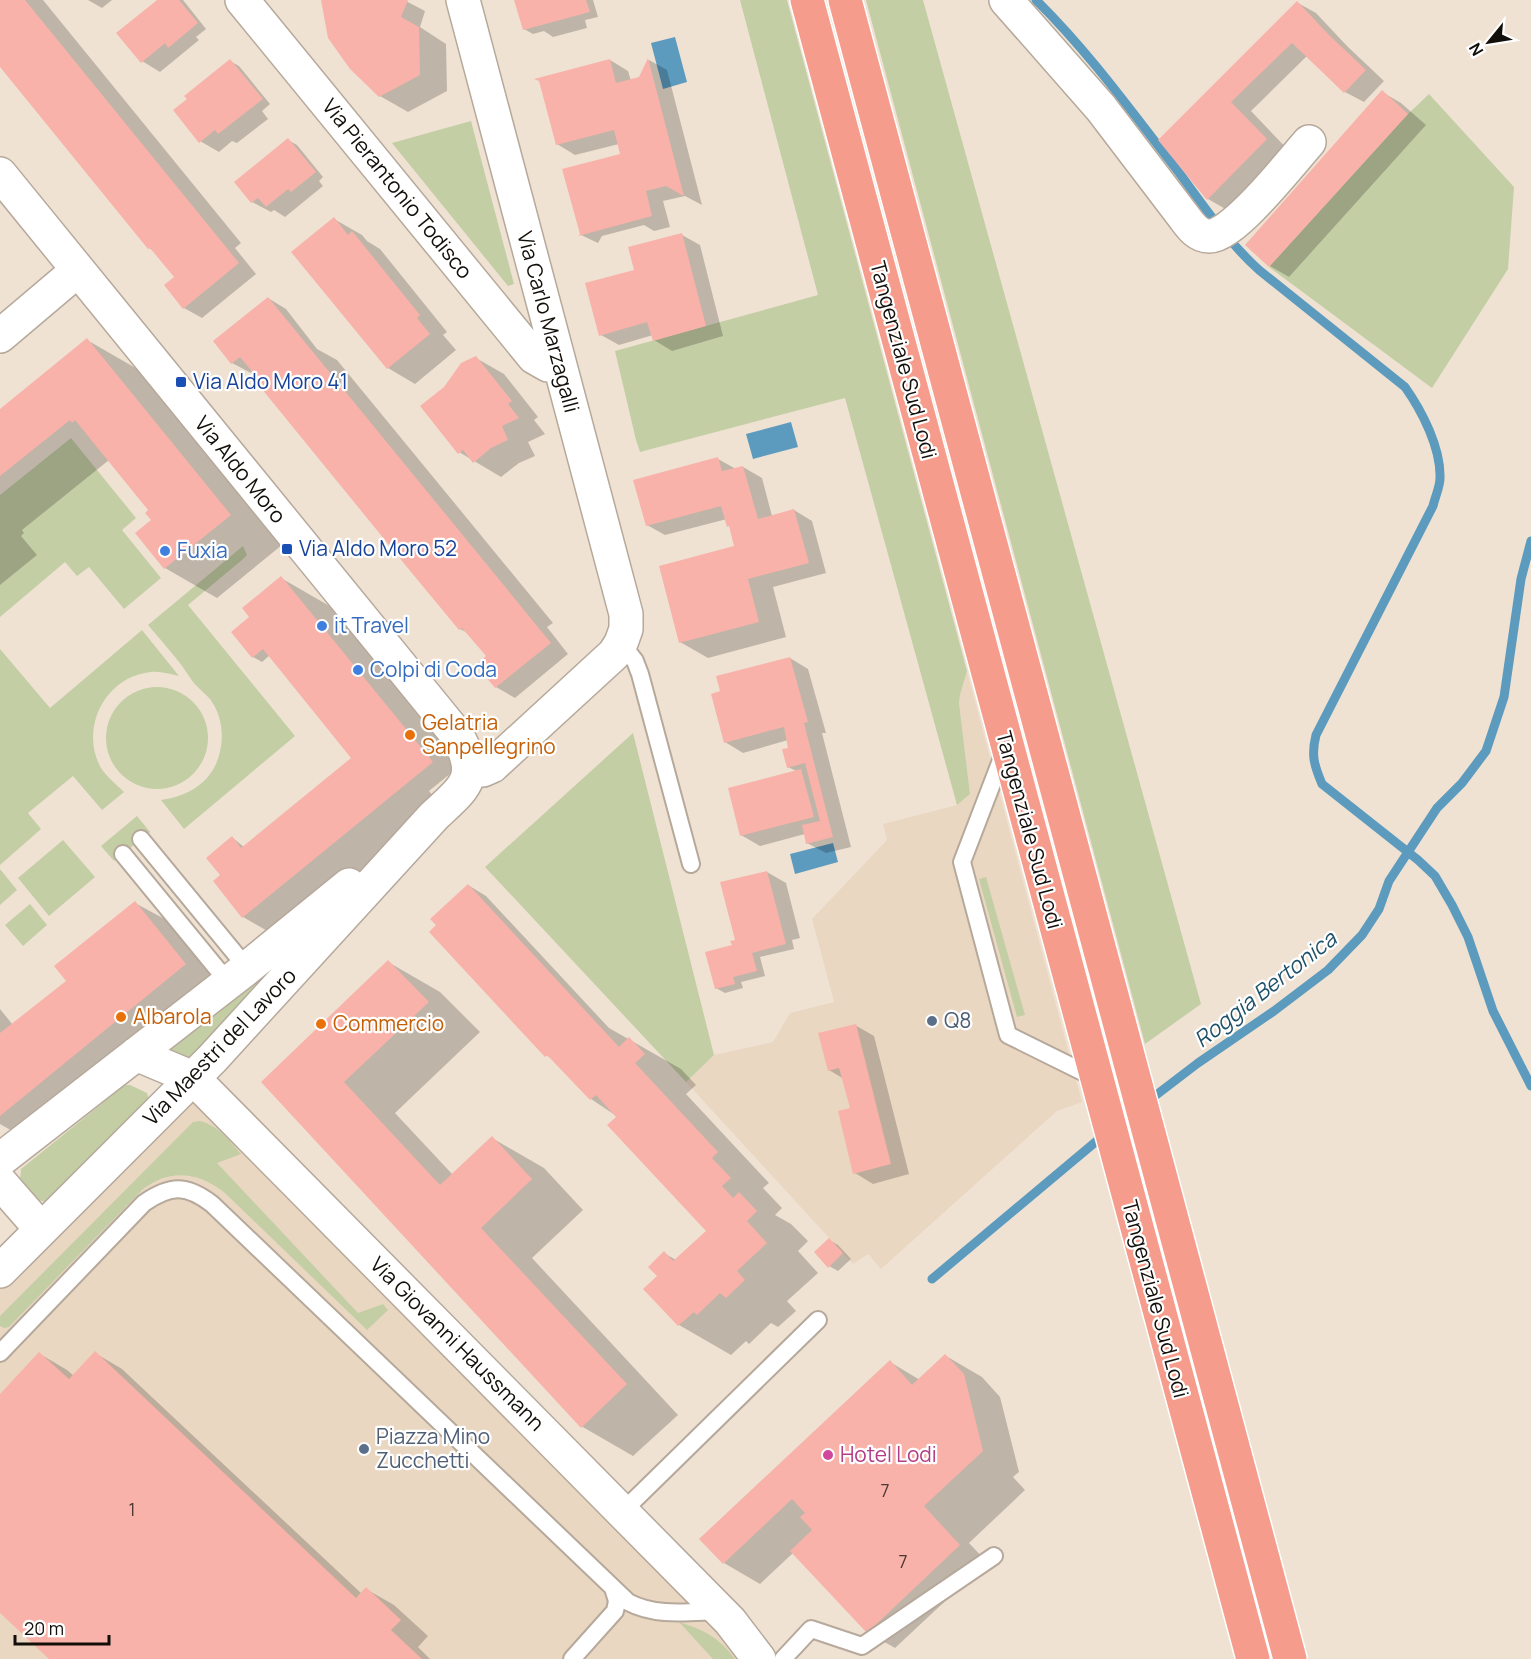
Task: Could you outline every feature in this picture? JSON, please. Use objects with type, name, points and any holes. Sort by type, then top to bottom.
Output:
[{"type":"highway","name":"Tangenziale Sud Lodi","points":[[807,0],[1253,1659]]},
{"type":"highway","name":"Tangenziale Sud Lodi","points":[[845,0],[1290,1659]]},
{"type":"street","name":"Via Pierantonio Todisco","points":[[242,0],[534,357],[548,365],[559,364]]},
{"type":"street","name":"Via Carlo Marzagalli","points":[[464,0],[626,614],[626,629],[621,643]]},
{"type":"street","points":[[1006,0],[1101,108],[1196,231],[1220,232],[1309,142]]},
{"type":"street","name":"Via Aldo Moro","points":[[0,174],[457,735],[468,758],[470,770]]},
{"type":"street","points":[[0,336],[78,270]]},
{"type":"street","points":[[470,770],[483,770],[500,760],[601,668],[621,643]]},
{"type":"street","name":"Via Maestri del Lavoro","points":[[0,1271],[193,1078],[434,816],[461,790],[470,770]]},
{"type":"street","name":"Via Maestri del Lavoro","points":[[0,1160],[237,975],[434,816]]},
{"type":"street","name":"Via Giovanni Haussmann","points":[[136,1053],[193,1078],[730,1621],[759,1659]]},
{"type":"street","points":[[0,1182],[41,1229]]},
{"type":"lane","points":[[621,643],[635,661],[640,674],[691,864]]},
{"type":"lane","points":[[1006,747],[962,862],[1008,1035],[1097,1085]]},
{"type":"lane","points":[[141,839],[237,975]]},
{"type":"lane","points":[[123,854],[237,975]]},
{"type":"lane","points":[[2,1350],[144,1203],[168,1190],[182,1189],[198,1194],[212,1204],[628,1602],[639,1608],[655,1612],[720,1611]]},
{"type":"lane","points":[[622,1511],[818,1320]]},
{"type":"lane","points":[[783,1659],[811,1629],[862,1646],[994,1556]]},
{"type":"lane","points":[[573,1659],[615,1611],[618,1600],[612,1587]]},
{"type":"shaded area","points":[[967,671],[1082,1102],[1057,1111],[881,1269],[868,1254],[853,1264],[686,1082],[714,1055],[773,1042],[790,1013],[834,1002],[812,919],[887,840],[883,824],[957,805],[970,794],[959,703]]},
{"type":"shaded area","points":[[192,1082],[754,1659],[0,1659],[0,1279]]},
{"type":"green space","points":[[740,0],[787,0],[967,671],[959,703],[970,794],[957,805],[845,398],[640,452],[636,440],[615,351],[818,295]]},
{"type":"green space","points":[[866,0],[923,0],[1201,1004],[1145,1044]]},
{"type":"green space","points":[[1429,94],[1514,187],[1508,269],[1432,388],[1269,267],[1408,114]]},
{"type":"green space","points":[[471,121],[514,284],[508,286],[392,143]]},
{"type":"green space","points":[[71,438],[136,518],[122,530],[161,578],[124,609],[89,567],[77,576],[65,562],[0,617],[0,495]]},
{"type":"green space","points":[[243,546],[247,555],[188,605],[295,736],[184,829],[161,800],[186,793],[212,772],[221,748],[222,731],[215,706],[148,625]]},
{"type":"green space","points":[[142,630],[179,676],[151,672],[135,676],[121,683],[100,707],[93,737],[95,753],[103,771],[124,792],[102,810],[73,776],[28,813],[41,829],[0,865],[0,649],[50,708]]},
{"type":"green space","points":[[157,687],[177,690],[186,695],[200,709],[205,718],[208,738],[205,758],[200,767],[186,781],[177,786],[157,789],[137,786],[128,781],[114,767],[109,758],[106,738],[109,718],[114,709],[128,695],[137,690]]},
{"type":"green space","points":[[633,733],[714,1055],[686,1082],[485,867]]},
{"type":"green space","points":[[137,816],[150,832],[114,861],[101,846]]},
{"type":"green space","points":[[63,840],[95,877],[49,916],[18,878]]},
{"type":"green space","points":[[0,869],[17,890],[0,905]]},
{"type":"green space","points":[[986,877],[1025,1015],[1017,1017],[979,879]]},
{"type":"green space","points":[[30,904],[47,925],[23,946],[5,925]]},
{"type":"green space","points":[[289,955],[184,1064],[160,1056]]},
{"type":"green space","points":[[125,1085],[147,1093],[149,1100],[47,1202],[36,1200],[20,1180],[21,1169]]},
{"type":"green space","points":[[200,1121],[218,1130],[241,1154],[217,1163],[358,1313],[383,1304],[388,1310],[367,1330],[225,1193],[205,1181],[184,1175],[163,1178],[142,1190],[9,1327],[0,1326],[0,1316],[193,1122]]},
{"type":"green space","points":[[679,1622],[710,1635],[735,1659],[713,1659]]},
{"type":"water","points":[[675,37],[687,82],[663,89],[651,43]]},
{"type":"water","points":[[791,422],[798,447],[753,459],[746,434]]},
{"type":"water","points":[[833,843],[838,862],[795,874],[790,854]]},
{"type":"building","points":[[0,0],[25,0],[239,263],[183,309],[164,285],[174,277],[150,248],[148,249],[0,67]]},
{"type":"building","points":[[157,0],[179,0],[198,23],[168,48],[165,43],[141,63],[116,33]]},
{"type":"building","points":[[321,0],[408,0],[401,17],[419,27],[420,75],[379,97],[350,69],[328,38]]},
{"type":"building","points":[[514,0],[586,0],[590,12],[523,30]]},
{"type":"building","points":[[1297,1],[1366,70],[1344,93],[1292,43],[1231,102],[1267,139],[1207,200],[1158,140]]},
{"type":"building","points":[[648,58],[684,196],[666,186],[646,191],[652,216],[578,236],[580,234],[562,169],[620,154],[614,130],[556,145],[539,81],[534,79],[610,59],[616,83],[639,77]]},
{"type":"building","points":[[230,59],[263,99],[218,134],[215,130],[199,143],[173,110],[187,99],[184,96]]},
{"type":"building","points":[[1382,90],[1408,114],[1269,267],[1245,245]]},
{"type":"building","points":[[288,138],[316,172],[291,192],[288,189],[266,207],[258,198],[251,203],[234,182]]},
{"type":"building","points":[[334,217],[348,235],[352,231],[420,315],[417,318],[430,334],[387,369],[291,252]]},
{"type":"building","points":[[682,233],[706,326],[653,341],[647,322],[599,336],[585,283],[634,270],[628,247]]},
{"type":"building","points":[[268,297],[551,643],[495,688],[476,665],[486,656],[462,628],[459,630],[411,572],[261,388],[264,386],[240,357],[231,364],[213,341]]},
{"type":"building","points":[[87,338],[231,515],[164,569],[135,533],[151,520],[145,513],[148,510],[75,420],[72,423],[70,420],[0,476],[0,409]]},
{"type":"building","points":[[476,356],[512,401],[508,404],[519,418],[502,426],[508,440],[491,448],[473,463],[463,450],[458,454],[420,406],[444,387],[461,363]]},
{"type":"building","points":[[718,457],[722,471],[743,466],[758,519],[794,509],[809,563],[748,579],[759,622],[679,643],[659,566],[734,546],[729,526],[727,527],[721,506],[646,526],[633,480]]},
{"type":"building","points":[[281,576],[433,762],[242,918],[213,881],[220,875],[206,858],[232,836],[241,848],[351,758],[263,649],[252,658],[231,632],[249,617],[242,608]]},
{"type":"building","points":[[790,657],[808,722],[804,723],[833,837],[806,844],[802,825],[820,821],[805,763],[787,768],[782,749],[788,748],[784,727],[724,743],[711,694],[720,691],[716,676]]},
{"type":"building","points":[[801,769],[814,817],[740,836],[728,788]]},
{"type":"building","points":[[767,871],[786,944],[752,953],[757,971],[733,977],[735,984],[715,989],[705,952],[732,945],[730,941],[735,940],[720,882]]},
{"type":"building","points":[[468,884],[619,1047],[629,1037],[645,1054],[635,1063],[718,1152],[712,1158],[731,1178],[722,1186],[733,1198],[739,1192],[757,1211],[747,1221],[767,1243],[737,1271],[745,1280],[726,1298],[720,1293],[697,1315],[694,1312],[678,1326],[643,1289],[657,1276],[648,1267],[664,1251],[673,1261],[706,1231],[607,1125],[616,1117],[596,1095],[590,1100],[547,1055],[545,1057],[429,932],[436,925],[430,919]]},
{"type":"building","points":[[135,901],[186,964],[0,1116],[0,1033],[66,981],[54,966]]},
{"type":"building","points":[[388,960],[429,1002],[344,1082],[440,1185],[492,1136],[532,1179],[481,1228],[627,1384],[581,1428],[261,1082]]},
{"type":"building","points":[[856,1024],[891,1164],[853,1174],[838,1111],[850,1108],[839,1068],[828,1071],[818,1033]]},
{"type":"building","points":[[829,1238],[843,1253],[828,1268],[814,1252]]},
{"type":"building","points":[[95,1351],[356,1598],[366,1587],[401,1620],[391,1630],[422,1659],[49,1659],[0,1613],[0,1394],[39,1352],[69,1379]]},
{"type":"building","points":[[945,1354],[964,1374],[983,1451],[924,1506],[960,1545],[867,1633],[790,1551],[812,1530],[800,1517],[805,1513],[792,1499],[723,1564],[699,1539],[890,1360],[912,1385]]},
{"type":"waterway","points":[[1036,0],[1075,41],[1111,85],[1237,248],[1259,270],[1405,387],[1429,430],[1437,454],[1440,481],[1433,506],[1316,735],[1314,760],[1322,784],[1435,876],[1468,937],[1493,1011],[1531,1086]]},
{"type":"waterway","name":"Roggia Bertonica","points":[[1147,1102],[1328,970],[1362,935],[1379,909],[1389,881],[1437,808],[1462,783],[1486,751],[1504,697],[1521,579],[1531,541]]},
{"type":"waterway","name":"Roggia Bertonica","points":[[932,1279],[1105,1134]]},
{"type":"place","name":"Via Aldo Moro 41","points":[[181,382]]},
{"type":"place","name":"Via Aldo Moro 52","points":[[287,549]]},
{"type":"place","name":"Fuxia","points":[[165,551]]},
{"type":"place","name":"it Travel","points":[[322,626]]},
{"type":"place","name":"Colpi di Coda","points":[[358,670]]},
{"type":"place","name":"Gelatria Sanpellegrino","points":[[410,735]]},
{"type":"place","name":"Albarola","points":[[121,1017]]},
{"type":"place","name":"Q8","points":[[932,1021]]},
{"type":"place","name":"Commercio","points":[[321,1024]]},
{"type":"place","name":"Piazza Mino Zucchetti","points":[[364,1449]]},
{"type":"place","name":"Hotel Lodi","points":[[828,1455]]}]
